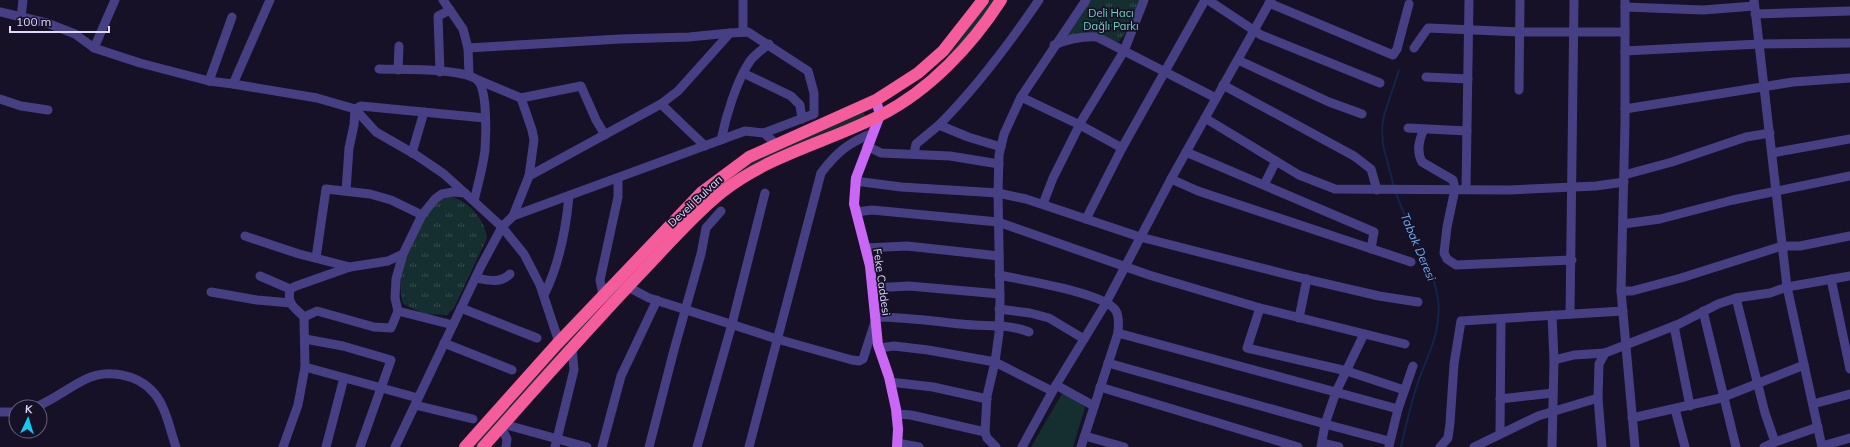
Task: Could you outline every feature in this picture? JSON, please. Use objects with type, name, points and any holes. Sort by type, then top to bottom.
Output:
[{"type":"highway","name":"Develi Bulvarı","points":[[465,447],[559,342],[702,192],[738,164],[776,144],[876,100],[907,80],[931,62],[956,36],[983,0]]},
{"type":"highway","name":"Develi Bulvarı","points":[[483,447],[628,287],[703,208],[722,192],[752,171],[880,115],[909,97],[950,62],[970,41],[1001,0]]},
{"type":"main road","points":[[876,100],[880,115]]},
{"type":"main road","name":"Feke Caddesi","points":[[880,115],[855,181],[854,195],[856,212],[865,248],[872,288],[878,348],[890,382],[897,414],[897,445]]},
{"type":"street","points":[[21,17],[23,0]]},
{"type":"street","points":[[94,48],[115,0]]},
{"type":"street","points":[[233,84],[270,0]]},
{"type":"street","points":[[443,0],[463,29],[468,48],[469,75]]},
{"type":"street","points":[[743,0],[743,32]]},
{"type":"street","points":[[914,154],[916,144],[964,100],[997,60],[1039,0]]},
{"type":"street","points":[[996,447],[987,438],[986,432],[987,399],[995,362],[999,325],[1000,294],[998,192],[1001,147],[1004,134],[1021,97],[1054,45],[1086,0]]},
{"type":"street","points":[[1043,204],[1053,178],[1080,125],[1124,51],[1144,0]]},
{"type":"street","points":[[1086,218],[1122,148],[1207,0],[1261,35],[1380,83]]},
{"type":"street","points":[[1466,189],[1469,0]]},
{"type":"street","points":[[1519,90],[1520,0]]},
{"type":"street","points":[[1570,314],[1572,260],[1574,0]]},
{"type":"street","points":[[1022,447],[1054,388],[1106,303],[1171,179],[1270,2],[1393,55],[1397,49],[1409,4]]},
{"type":"street","points":[[1635,447],[1621,291],[1625,109],[1625,3],[1703,10],[1755,7],[1850,11]]},
{"type":"street","points":[[1755,7],[1787,287],[1822,447],[1850,438]]},
{"type":"street","points":[[440,72],[438,16],[450,10]]},
{"type":"street","points":[[0,12],[47,23],[74,34],[94,48],[140,63],[209,81],[317,98],[355,109],[376,132],[444,174],[502,227],[524,254],[540,285],[559,342]]},
{"type":"street","points":[[209,81],[232,17]]},
{"type":"street","points":[[1414,48],[1428,28],[1520,32],[1625,32]]},
{"type":"street","points":[[468,48],[620,39],[689,37],[730,32],[748,32],[808,71],[814,93],[814,114],[802,119],[764,133],[745,131],[513,216]]},
{"type":"street","points":[[529,176],[661,104],[678,91],[730,32]]},
{"type":"street","points":[[1054,45],[1073,38],[1086,36],[1097,37],[1216,98]]},
{"type":"street","points":[[1625,51],[1759,44],[1850,43]]},
{"type":"street","points":[[721,140],[725,122],[743,73],[751,60],[768,44]]},
{"type":"street","points":[[398,70],[399,46]]},
{"type":"street","points":[[1238,60],[1329,102],[1362,114]]},
{"type":"street","points":[[379,69],[469,75],[521,98],[582,86],[596,120],[605,135]]},
{"type":"street","points":[[743,73],[791,96],[800,105],[802,119]]},
{"type":"street","points":[[1426,78],[1468,79]]},
{"type":"street","points":[[1625,109],[1793,82],[1850,78]]},
{"type":"street","points":[[474,201],[480,180],[485,150],[483,90],[478,80]]},
{"type":"street","points":[[1223,85],[1354,156],[1371,169],[1377,190]]},
{"type":"street","points":[[1021,97],[1080,125],[1122,148]]},
{"type":"street","points":[[395,447],[444,342],[502,227],[513,216],[529,176],[534,140],[521,98]]},
{"type":"street","points":[[0,99],[20,106],[48,110]]},
{"type":"street","points":[[661,104],[705,146]]},
{"type":"street","points":[[355,109],[361,106],[485,118]]},
{"type":"street","points":[[346,191],[349,148],[354,125],[355,109]]},
{"type":"street","points":[[412,153],[424,112]]},
{"type":"street","points":[[1205,118],[1299,175],[1335,189],[1509,190],[1596,186],[1746,137],[1770,133]]},
{"type":"street","points":[[939,124],[968,137],[1001,147]]},
{"type":"street","points":[[1408,128],[1466,131]]},
{"type":"street","points":[[1424,129],[1419,139],[1420,158],[1422,162],[1453,180],[1455,189],[1447,227],[1444,253],[1447,259],[1456,265],[1572,260]]},
{"type":"street","points":[[764,133],[776,144]]},
{"type":"street","points":[[749,447],[820,173],[832,158],[852,142],[873,133]]},
{"type":"street","points":[[1772,153],[1850,139]]},
{"type":"street","points":[[867,146],[881,153],[950,156],[999,164]]},
{"type":"street","points":[[1186,152],[1374,232],[1371,249]]},
{"type":"street","points":[[1264,185],[1276,161]]},
{"type":"street","points":[[1623,224],[1660,219],[1733,200],[1850,176]]},
{"type":"street","points":[[603,295],[600,280],[618,197],[618,178]]},
{"type":"street","points":[[1171,179],[1198,190],[1411,262]]},
{"type":"street","points":[[855,181],[901,187],[998,192],[1043,204],[1140,236],[1307,279],[1379,296],[1418,302]]},
{"type":"street","points":[[316,258],[326,189],[370,194],[391,200],[422,215]]},
{"type":"street","points":[[304,317],[317,311],[374,327],[391,328],[398,311],[395,298],[396,279],[403,254],[422,215],[435,199],[442,194],[453,192],[465,193]]},
{"type":"street","points":[[697,447],[732,324],[765,193]]},
{"type":"street","points":[[544,295],[552,278],[567,214],[569,196]]},
{"type":"street","points":[[856,212],[872,210],[998,222],[1124,267],[1260,308],[1406,344]]},
{"type":"street","points":[[649,447],[701,254],[706,228],[721,211]]},
{"type":"street","points":[[245,236],[350,267]]},
{"type":"street","points":[[1621,291],[1632,291],[1681,278],[1782,246],[1800,246],[1850,236]]},
{"type":"street","points":[[865,248],[907,246],[999,256]]},
{"type":"street","points":[[260,276],[290,289],[350,267],[388,261],[403,254]]},
{"type":"street","points":[[476,278],[492,281],[505,279],[510,274]]},
{"type":"street","points":[[999,275],[1081,292],[1106,303],[1116,310],[1118,317],[1118,333],[1081,447]]},
{"type":"street","points":[[1554,360],[1574,355],[1605,353],[1674,326],[1718,304],[1736,298],[1770,293],[1787,287],[1850,276]]},
{"type":"street","points":[[1299,318],[1307,279]]},
{"type":"street","points":[[1832,279],[1850,369]]},
{"type":"street","points":[[872,288],[909,286],[1000,294]]},
{"type":"street","points":[[628,287],[657,300],[777,339],[859,361],[863,359],[875,320],[928,320],[963,324],[999,325],[1017,327],[1029,332]]},
{"type":"street","points":[[284,447],[298,405],[305,367],[304,317],[288,299],[290,289]]},
{"type":"street","points":[[211,292],[257,300],[291,303]]},
{"type":"street","points":[[1736,298],[1757,383],[1775,442]]},
{"type":"street","points":[[602,447],[620,376],[657,300]]},
{"type":"street","points":[[461,308],[537,338]]},
{"type":"street","points":[[1260,308],[1247,348],[1347,371],[1404,390]]},
{"type":"street","points":[[999,309],[1030,313],[1049,318],[1084,339]]},
{"type":"street","points":[[398,311],[453,325]]},
{"type":"street","points":[[1440,447],[1448,438],[1454,364],[1461,321],[1623,311]]},
{"type":"street","points":[[1703,311],[1736,447]]},
{"type":"street","points":[[1552,315],[1554,360],[1552,447]]},
{"type":"street","points":[[1500,434],[1501,319]]},
{"type":"street","points":[[1674,326],[1690,406]]},
{"type":"street","points":[[1118,333],[1398,409]]},
{"type":"street","points":[[1339,447],[1322,445],[1325,424],[1336,392],[1364,334]]},
{"type":"street","points":[[305,339],[343,346],[391,360],[360,447]]},
{"type":"street","points":[[444,342],[512,370]]},
{"type":"street","points":[[878,348],[894,346],[928,350],[995,362],[1094,406]]},
{"type":"street","points":[[556,443],[574,370],[572,348]]},
{"type":"street","points":[[1602,447],[1598,398],[1599,364],[1605,353]]},
{"type":"street","points":[[1108,363],[1325,424],[1389,444],[1398,409],[1413,366]]},
{"type":"street","points":[[1632,418],[1690,406],[1723,397],[1804,365]]},
{"type":"street","points":[[305,367],[382,388],[416,401],[473,419]]},
{"type":"street","points":[[48,402],[85,379],[96,375],[115,373],[134,379],[154,394],[162,407],[176,447]]},
{"type":"street","points":[[326,447],[344,378]]},
{"type":"street","points":[[890,382],[933,387],[987,399]]},
{"type":"street","points":[[1100,387],[1298,447]]},
{"type":"street","points":[[1500,399],[1554,393]]},
{"type":"street","points":[[1813,404],[1850,394]]},
{"type":"street","points":[[1474,447],[1484,445],[1500,434],[1538,416],[1598,398]]},
{"type":"street","points":[[1675,409],[1685,447]]},
{"type":"street","points":[[897,414],[918,417],[986,432]]},
{"type":"street","points":[[502,426],[556,443],[587,447]]},
{"type":"street","points":[[502,426],[507,439],[506,447]]},
{"type":"street","points":[[1764,447],[1818,428]]},
{"type":"street","points":[[1084,436],[1124,447]]},
{"type":"street","points":[[897,445],[919,447]]},
{"type":"green space","points":[[990,0],[995,0],[971,33],[947,59],[946,58]]},
{"type":"green space","name":"Deli Hacı Dağlı Parkı","points":[[1089,0],[1140,0],[1128,29],[1119,42],[1065,36]]},
{"type":"green space","points":[[864,112],[865,116],[780,151],[756,163],[552,363],[477,447],[471,447],[689,209],[754,159]]},
{"type":"green space","points":[[449,196],[463,202],[474,211],[483,224],[487,238],[454,308],[447,315],[424,314],[403,304],[400,284],[402,269],[406,255],[420,225],[441,200]]},
{"type":"green space","points":[[1063,392],[1083,404],[1085,408],[1073,447],[1031,447]]},
{"type":"waterway","name":"Tabak Deresi","points":[[1394,187],[1383,145],[1382,128],[1384,115],[1399,70]]},
{"type":"waterway","name":"Tabak Deresi","points":[[1396,193],[1431,272],[1438,300],[1439,311],[1436,332],[1415,390],[1401,447]]}]
